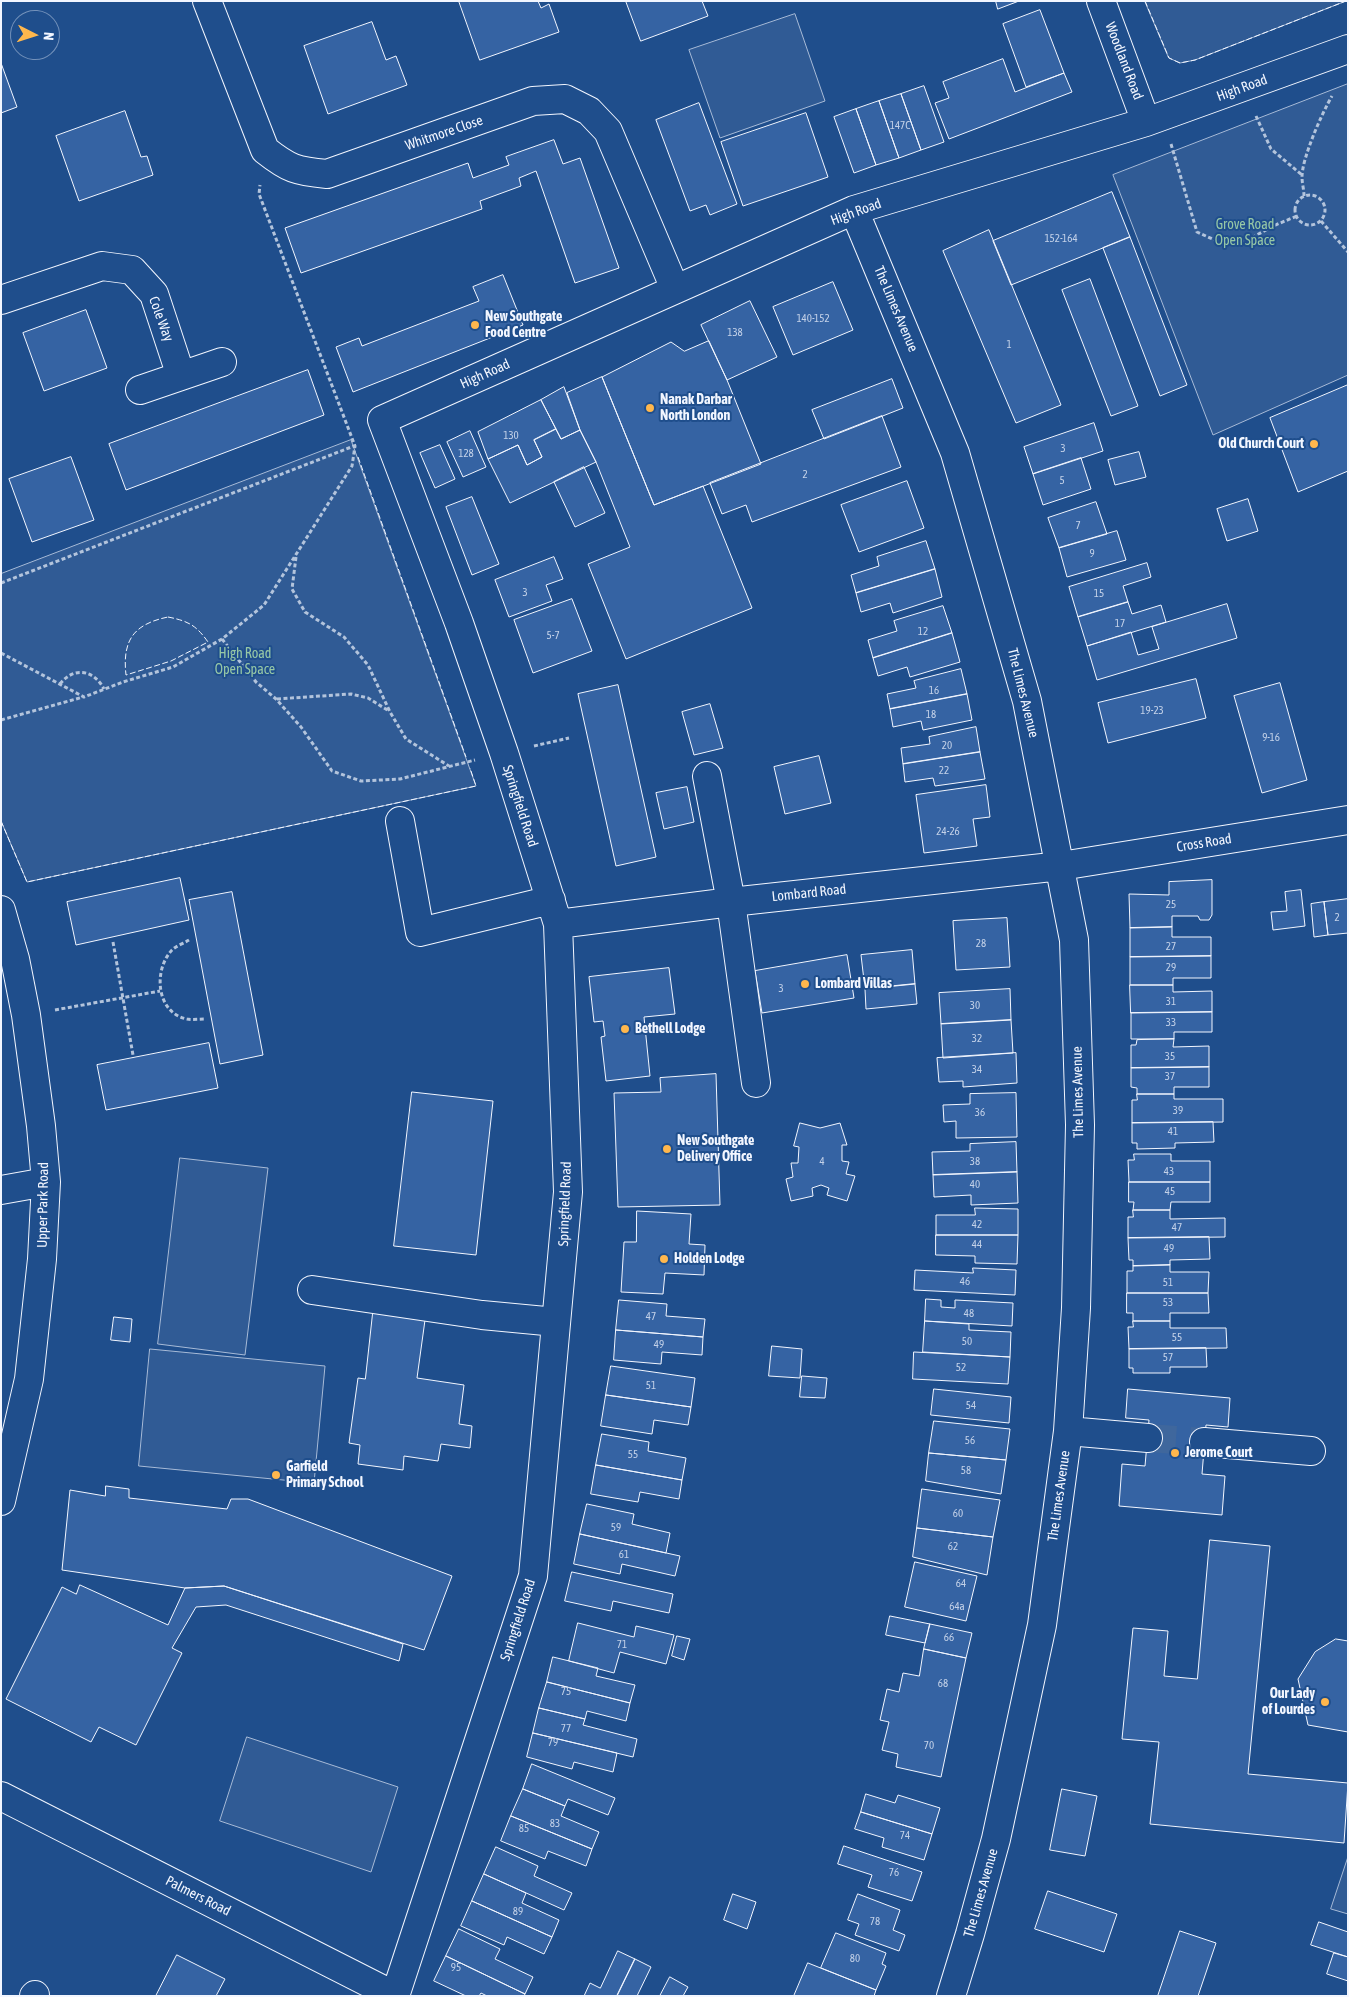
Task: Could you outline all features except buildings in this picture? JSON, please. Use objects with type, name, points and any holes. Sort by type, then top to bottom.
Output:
[{"type":"street","points":[[207,1],[265,150]]},
{"type":"street","name":"Woodland Road","points":[[1101,1],[1146,122]]},
{"type":"street","name":"High Road","points":[[382,420],[854,210],[1146,122],[1348,49]]},
{"type":"street","name":"Whitmore Close","points":[[265,150],[285,166],[308,172],[327,174],[532,101],[565,99],[589,111],[608,130],[675,289]]},
{"type":"street","name":"The Limes Avenue","points":[[854,210],[955,453],[1027,701],[1061,866],[1074,940],[1080,1125],[1076,1308],[1068,1431],[1042,1625],[996,1839],[951,1996]]},
{"type":"street","name":"Cole Way","points":[[1,300],[102,266],[132,270],[154,294],[181,376]]},
{"type":"street","points":[[140,390],[222,362]]},
{"type":"street","name":"Springfield Road","points":[[382,420],[460,623],[504,753],[554,912],[568,1192],[533,1576],[395,1996]]},
{"type":"street","points":[[708,776],[731,902],[756,1083]]},
{"type":"street","name":"Cross Road","points":[[1061,866],[1348,820]]},
{"type":"street","name":"Lombard Road","points":[[400,821],[420,932],[554,912],[731,902],[1061,866]]},
{"type":"street","name":"Upper Park Road","points":[[1,910],[15,958],[26,1015],[46,1182],[42,1259],[29,1379],[1,1501]]},
{"type":"street","points":[[1,1190],[46,1182]]},
{"type":"street","points":[[312,1290],[482,1315],[556,1322]]},
{"type":"street","points":[[1068,1431],[1148,1438]]},
{"type":"street","points":[[1204,1442],[1311,1451]]},
{"type":"street","name":"Palmers Road","points":[[1,1796],[395,1996]]},
{"type":"path","points":[[1304,196],[1302,175],[1321,118],[1332,96]]},
{"type":"path","points":[[1254,112],[1271,148],[1302,175]]},
{"type":"path","points":[[1168,138],[1197,232],[1216,241],[1246,241],[1273,226],[1297,216]]},
{"type":"path","points":[[1,720],[84,696],[173,667],[222,639],[264,605],[352,466],[355,446],[259,194],[265,150]]},
{"type":"path","points":[[1309,194],[1320,197],[1326,208],[1323,219],[1315,224],[1306,225],[1297,216],[1295,209],[1299,199],[1309,194]]},
{"type":"path","points":[[1321,221],[1348,252]]},
{"type":"path","points":[[1,583],[355,446],[382,420]]},
{"type":"path","points":[[296,555],[292,589],[305,612],[344,637],[368,665],[390,712],[406,739],[450,766]]},
{"type":"path","points":[[222,639],[256,682],[276,699],[301,727],[332,771],[361,781],[400,779],[504,753]]},
{"type":"path","points":[[1,653],[84,696]]},
{"type":"path","points":[[60,684],[66,677],[75,672],[84,672],[93,675],[100,681],[104,689]]},
{"type":"path","points":[[276,699],[351,694],[368,698],[390,712]]},
{"type":"path","points":[[189,940],[172,950],[164,964],[159,976],[160,991],[165,1004],[174,1014],[186,1019],[206,1019]]},
{"type":"path","points":[[113,942],[134,1054]]},
{"type":"path","points":[[26,1015],[160,991]]},
{"type":"shaded area","points":[[1145,1],[1346,1],[1195,60],[1180,63],[1169,58]]},
{"type":"shaded area","points":[[795,14],[825,101],[720,138],[689,50]]},
{"type":"shaded area","name":"Grove Road Open Space","points":[[1348,84],[1348,375],[1213,435],[1113,175]]},
{"type":"shaded area","name":"High Road Open Space","points":[[351,440],[476,786],[27,882],[1,821],[1,574]]},
{"type":"shaded area","points":[[180,1158],[268,1168],[245,1355],[158,1344]]},
{"type":"shaded area","points":[[150,1349],[325,1366],[314,1483],[139,1466]]},
{"type":"shaded area","points":[[247,1737],[398,1787],[371,1872],[220,1821]]},
{"type":"shaded area","points":[[1348,1857],[1348,1914],[1331,1909]]},
{"type":"tunnel","points":[[1148,1438],[1204,1442]]},
{"type":"fence","points":[[1145,1],[1169,58],[1180,63],[1195,60],[1346,1]]},
{"type":"fence","points":[[358,457],[466,757]]},
{"type":"fence","points":[[168,617],[191,625],[200,631],[208,642],[171,661],[126,675],[126,652],[133,636],[147,624],[168,617]]},
{"type":"fence","points":[[1,821],[27,882],[476,786],[470,768]]},
{"type":"place","name":"New Southgate Food Centre","points":[[475,325]]},
{"type":"place","name":"Nanak Darbar North London","points":[[650,408]]},
{"type":"place","name":"Old Church Court","points":[[1314,444]]},
{"type":"place","name":"Lombard Villas","points":[[805,984]]},
{"type":"place","name":"Bethell Lodge","points":[[625,1029]]},
{"type":"place","name":"New Southgate Delivery Office","points":[[667,1149]]},
{"type":"place","name":"Holden Lodge","points":[[664,1259]]},
{"type":"place","name":"Jerome Court","points":[[1175,1453]]},
{"type":"place","name":"Garfield Primary School","points":[[276,1475]]},
{"type":"place","name":"Our Lady of Lourdes","points":[[1325,1702]]}]
